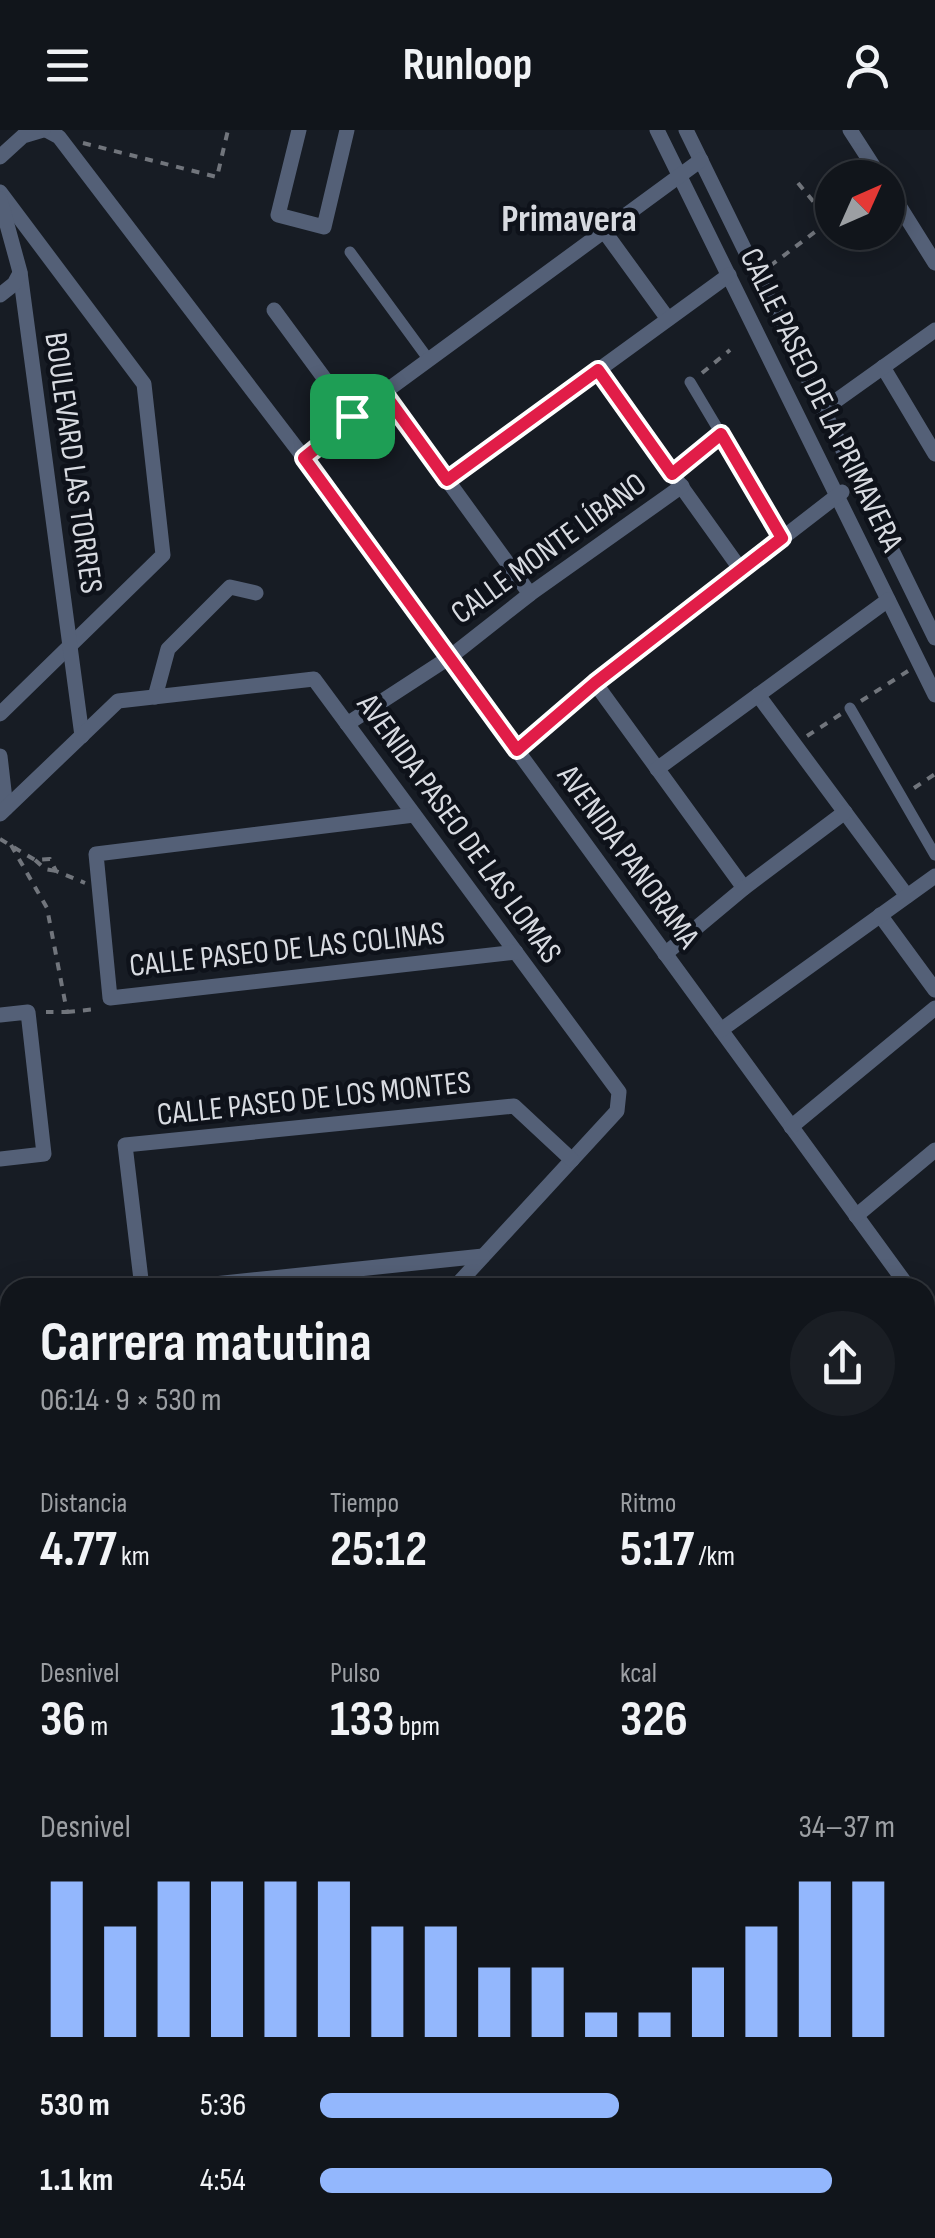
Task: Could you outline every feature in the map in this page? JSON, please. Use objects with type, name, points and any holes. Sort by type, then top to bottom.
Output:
[{"type":"street","points":[[300,130],[278,215],[324,228],[348,130]]},
{"type":"street","name":"CALLE PASEO DE LA PRIMAVERA","points":[[657,130],[935,694]]},
{"type":"street","name":"CALLE PASEO DE LA PRIMAVERA","points":[[686,130],[935,638]]},
{"type":"street","points":[[850,130],[869,160]]},
{"type":"street","points":[[0,157],[23,136],[49,132]]},
{"type":"street","name":"AVENIDA PANORAMA","points":[[49,132],[304,458],[901,1278]]},
{"type":"street","points":[[304,458],[352,416],[701,160]]},
{"type":"street","points":[[0,195],[144,384],[163,554],[0,714]]},
{"type":"street","name":"BOULEVARD LAS TORRES","points":[[0,195],[20,272],[82,736]]},
{"type":"street","points":[[905,215],[935,263]]},
{"type":"street","points":[[604,232],[668,319]]},
{"type":"street","points":[[350,252],[429,360]]},
{"type":"street","points":[[0,296],[14,284],[20,272]]},
{"type":"street","points":[[447,480],[729,276]]},
{"type":"street","points":[[274,310],[352,416]]},
{"type":"street","points":[[823,410],[935,330]]},
{"type":"street","points":[[883,367],[935,454]]},
{"type":"street","points":[[598,370],[741,570]]},
{"type":"street","points":[[690,382],[782,538]]},
{"type":"street","points":[[384,393],[530,594]]},
{"type":"street","name":"CALLE MONTE LÍBANO","points":[[347,724],[450,657],[677,480]]},
{"type":"street","points":[[517,750],[595,683],[858,480]]},
{"type":"street","points":[[154,697],[168,649],[230,587],[256,593]]},
{"type":"street","points":[[658,769],[888,600]]},
{"type":"street","name":"AVENIDA PASEO DE LAS LOMAS","points":[[3,811],[118,701],[314,679],[620,1092],[617,1111],[463,1278]]},
{"type":"street","points":[[595,683],[744,888]]},
{"type":"street","points":[[758,695],[906,896]]},
{"type":"street","points":[[850,708],[935,855]]},
{"type":"street","points":[[0,756],[3,811]]},
{"type":"street","points":[[665,954],[844,812]]},
{"type":"street","name":"CALLE PASEO DE LAS COLINAS","points":[[414,815],[96,854],[110,998],[516,952]]},
{"type":"street","points":[[720,1030],[935,876]]},
{"type":"street","points":[[880,915],[935,990]]},
{"type":"street","points":[[791,1127],[935,1008]]},
{"type":"street","points":[[0,1015],[28,1012],[44,1154],[0,1159]]},
{"type":"street","name":"CALLE PASEO DE LOS MONTES","points":[[141,1278],[124,1145],[514,1106],[572,1160]]},
{"type":"street","points":[[856,1216],[935,1150]]},
{"type":"street","points":[[272,1278],[483,1256]]},
{"type":"path","points":[[49,132],[217,176],[228,130]]},
{"type":"path","points":[[798,183],[815,202]]},
{"type":"path","points":[[758,275],[815,233]]},
{"type":"path","points":[[690,382],[730,350]]},
{"type":"path","points":[[677,480],[721,434]]},
{"type":"path","points":[[902,797],[935,774]]},
{"type":"path","points":[[0,839],[44,870],[56,871],[99,890]]},
{"type":"path","points":[[11,846],[47,908],[67,1012]]},
{"type":"path","points":[[35,860],[50,858],[56,871]]},
{"type":"path","points":[[28,1012],[104,1008],[110,998]]},
{"type":"district","name":"Primavera","points":[[569,219]]},
{"type":"route","points":[[598,370],[672,474],[721,434],[782,538],[595,683],[517,750],[304,458],[352,416],[384,393],[447,480],[598,370]]}]
